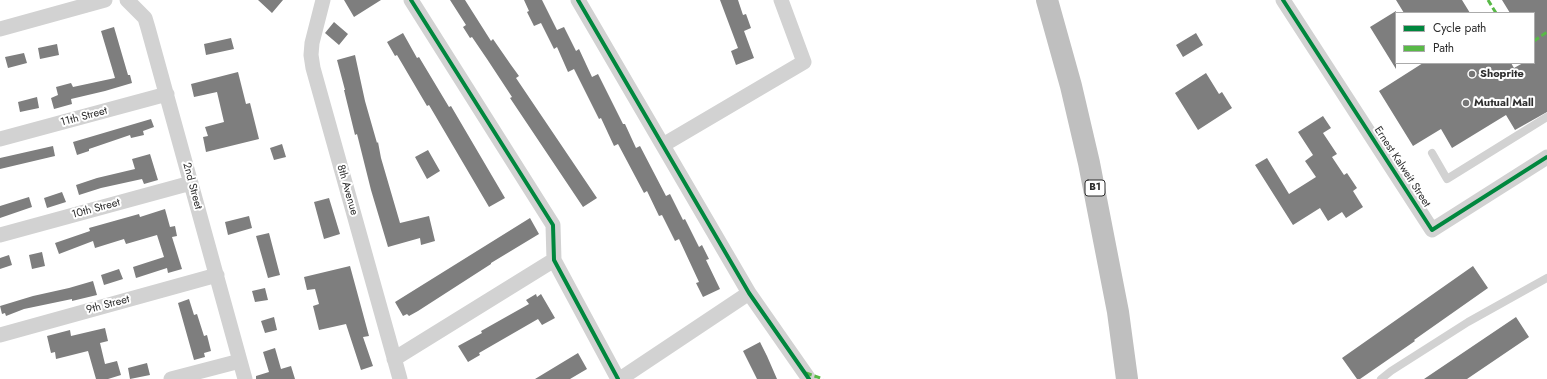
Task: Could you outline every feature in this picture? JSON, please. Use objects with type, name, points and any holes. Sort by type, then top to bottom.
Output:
[{"type":"highway","name":"B1","points":[[1047,0],[1071,86],[1091,170],[1118,312],[1127,379]]},
{"type":"street","points":[[0,27],[105,0]]},
{"type":"street","name":"2nd Street","points":[[127,0],[145,18],[245,379]]},
{"type":"street","name":"8th Avenue","points":[[323,0],[312,43],[311,55],[313,68],[400,379]]},
{"type":"street","points":[[412,0],[553,225],[554,260],[619,379],[749,293]]},
{"type":"street","points":[[578,0],[749,293],[809,379]]},
{"type":"street","points":[[663,145],[804,62],[781,0]]},
{"type":"street","name":"Ernest Kalweit Street","points":[[1283,0],[1432,230],[1547,157]]},
{"type":"street","name":"11th Street","points":[[0,139],[167,94]]},
{"type":"street","name":"10th Street","points":[[0,235],[191,183]]},
{"type":"street","points":[[394,359],[554,260]]},
{"type":"street","name":"9th Street","points":[[0,335],[217,275]]},
{"type":"street","points":[[172,379],[240,361]]},
{"type":"lane","points":[[1432,153],[1447,179],[1547,117]]},
{"type":"lane","points":[[1381,379],[1391,371],[1468,322],[1547,278]]},
{"type":"building","points":[[258,0],[283,0],[272,13]]},
{"type":"building","points":[[344,0],[381,0],[354,17]]},
{"type":"building","points":[[450,0],[465,0],[491,41],[493,39],[519,76],[516,78],[597,198],[583,207],[510,98],[512,97],[487,59],[472,37],[470,38],[463,27],[466,25]]},
{"type":"building","points":[[524,0],[542,0],[557,30],[564,27],[576,51],[579,49],[592,77],[598,74],[636,148],[640,146],[666,196],[670,194],[699,247],[702,245],[709,259],[706,260],[720,289],[703,297],[696,283],[699,282],[679,239],[675,241],[662,215],[659,216],[647,191],[644,193],[618,144],[614,146],[601,118],[599,119],[574,69],[568,72],[557,47],[554,49],[541,23],[534,26],[527,12],[529,11]]},
{"type":"building","points":[[720,0],[738,0],[743,15],[746,14],[751,28],[744,31],[754,58],[736,65],[731,51],[738,48]]},
{"type":"building","points":[[1396,0],[1462,0],[1469,12],[1403,12]]},
{"type":"building","name":"Mutual Mall","points":[[1502,0],[1547,0],[1547,112],[1515,130],[1506,115],[1452,148],[1441,129],[1413,146],[1379,91],[1421,64],[1512,64],[1514,68],[1521,64],[1535,64],[1535,12],[1509,12]]},
{"type":"building","points":[[1396,11],[1396,69],[1370,27]]},
{"type":"building","points":[[334,22],[348,34],[339,45],[325,33]]},
{"type":"building","points":[[114,27],[128,75],[130,75],[132,83],[71,99],[72,104],[54,109],[51,98],[58,95],[56,87],[71,83],[73,87],[115,78],[101,31]]},
{"type":"building","points":[[403,33],[417,58],[419,57],[449,107],[451,106],[505,198],[489,207],[429,105],[427,106],[397,55],[395,56],[387,42]]},
{"type":"building","points":[[1196,33],[1203,45],[1183,57],[1176,45]]},
{"type":"building","points":[[231,38],[234,49],[206,55],[204,44]]},
{"type":"building","points":[[57,44],[59,55],[40,59],[38,48]]},
{"type":"building","points":[[24,53],[27,63],[8,68],[5,57]]},
{"type":"building","points":[[355,55],[365,101],[400,223],[429,216],[435,241],[421,245],[420,238],[388,247],[371,190],[357,134],[355,135],[337,60]]},
{"type":"building","points":[[238,72],[246,104],[250,103],[259,139],[206,152],[203,137],[208,136],[205,127],[224,122],[217,92],[194,97],[191,84]]},
{"type":"building","points":[[1206,73],[1219,94],[1222,92],[1232,108],[1198,130],[1175,93]]},
{"type":"building","points":[[37,97],[39,108],[20,112],[18,102]]},
{"type":"building","points":[[1323,116],[1331,128],[1323,133],[1337,154],[1332,157],[1344,175],[1347,173],[1357,188],[1353,191],[1363,207],[1346,218],[1342,212],[1328,221],[1320,208],[1293,225],[1255,165],[1267,158],[1289,194],[1316,177],[1305,161],[1313,155],[1298,132]]},
{"type":"building","points":[[151,119],[154,127],[143,131],[144,135],[131,138],[130,135],[89,149],[89,151],[77,155],[73,142]]},
{"type":"building","points":[[282,144],[286,157],[274,160],[270,148]]},
{"type":"building","points":[[53,146],[55,156],[0,169],[0,158]]},
{"type":"building","points":[[428,150],[440,171],[427,179],[415,157]]},
{"type":"building","points":[[150,154],[158,180],[144,184],[142,179],[101,188],[79,195],[76,185],[97,178],[135,169],[132,159]]},
{"type":"building","points":[[62,192],[66,202],[47,208],[44,198]]},
{"type":"building","points":[[29,197],[32,207],[0,218],[0,206]]},
{"type":"building","points":[[329,198],[340,234],[324,239],[314,202]]},
{"type":"building","points":[[165,209],[170,227],[175,226],[177,236],[172,237],[182,269],[168,273],[167,268],[136,278],[133,267],[164,257],[157,235],[126,244],[124,239],[95,248],[93,241],[59,254],[55,243],[90,231],[89,228],[139,214],[140,217]]},
{"type":"building","points":[[249,216],[252,228],[228,235],[225,222]]},
{"type":"building","points":[[530,218],[539,234],[491,263],[418,311],[409,316],[407,314],[403,316],[395,302]]},
{"type":"building","points":[[269,233],[280,275],[268,278],[256,236]]},
{"type":"building","points":[[42,252],[45,266],[32,269],[29,255]]},
{"type":"building","points":[[9,255],[12,265],[0,269],[0,258]]},
{"type":"building","points":[[350,266],[369,336],[363,337],[373,366],[361,370],[346,324],[319,330],[313,306],[319,304],[315,289],[307,290],[304,277]]},
{"type":"building","points":[[1473,266],[1488,288],[1414,340],[1415,341],[1360,379],[1357,379],[1342,358]]},
{"type":"building","points":[[119,269],[123,279],[104,285],[101,275]]},
{"type":"building","points":[[93,281],[97,295],[24,309],[6,316],[5,313],[2,314],[0,306]]},
{"type":"building","points":[[265,288],[268,300],[255,302],[252,291]]},
{"type":"building","points":[[536,294],[537,297],[541,294],[555,318],[542,325],[538,319],[479,353],[480,355],[468,362],[458,346],[482,333],[481,331],[529,304],[526,300]]},
{"type":"building","points":[[189,299],[194,315],[197,314],[204,336],[207,335],[211,351],[204,353],[205,357],[194,360],[178,303]]},
{"type":"building","points":[[274,317],[277,330],[265,333],[261,321]]},
{"type":"building","points":[[1516,317],[1529,337],[1467,379],[1424,379]]},
{"type":"building","points":[[105,328],[108,341],[100,343],[105,364],[117,361],[121,375],[108,379],[96,379],[88,351],[56,359],[55,352],[51,353],[47,336],[70,330],[71,336]]},
{"type":"building","points":[[760,342],[777,379],[757,379],[743,351]]},
{"type":"building","points":[[275,348],[281,369],[291,366],[295,379],[256,379],[256,376],[269,372],[263,352]]},
{"type":"building","points":[[578,353],[587,369],[570,379],[535,379]]},
{"type":"building","points":[[147,363],[150,375],[130,379],[128,368]]},
{"type":"marked path","points":[[1488,0],[1495,12]]},
{"type":"marked path","points":[[1535,40],[1547,32]]},
{"type":"marked path","points":[[806,373],[823,379]]},
{"type":"cycle path","points":[[411,0],[553,225],[554,260],[618,379]]},
{"type":"cycle path","points":[[578,0],[749,293],[809,379]]},
{"type":"cycle path","points":[[1283,0],[1432,230],[1547,157]]},
{"type":"place","name":"Shoprite","points":[[1472,74]]},
{"type":"place","name":"Mutual Mall","points":[[1466,103]]}]
